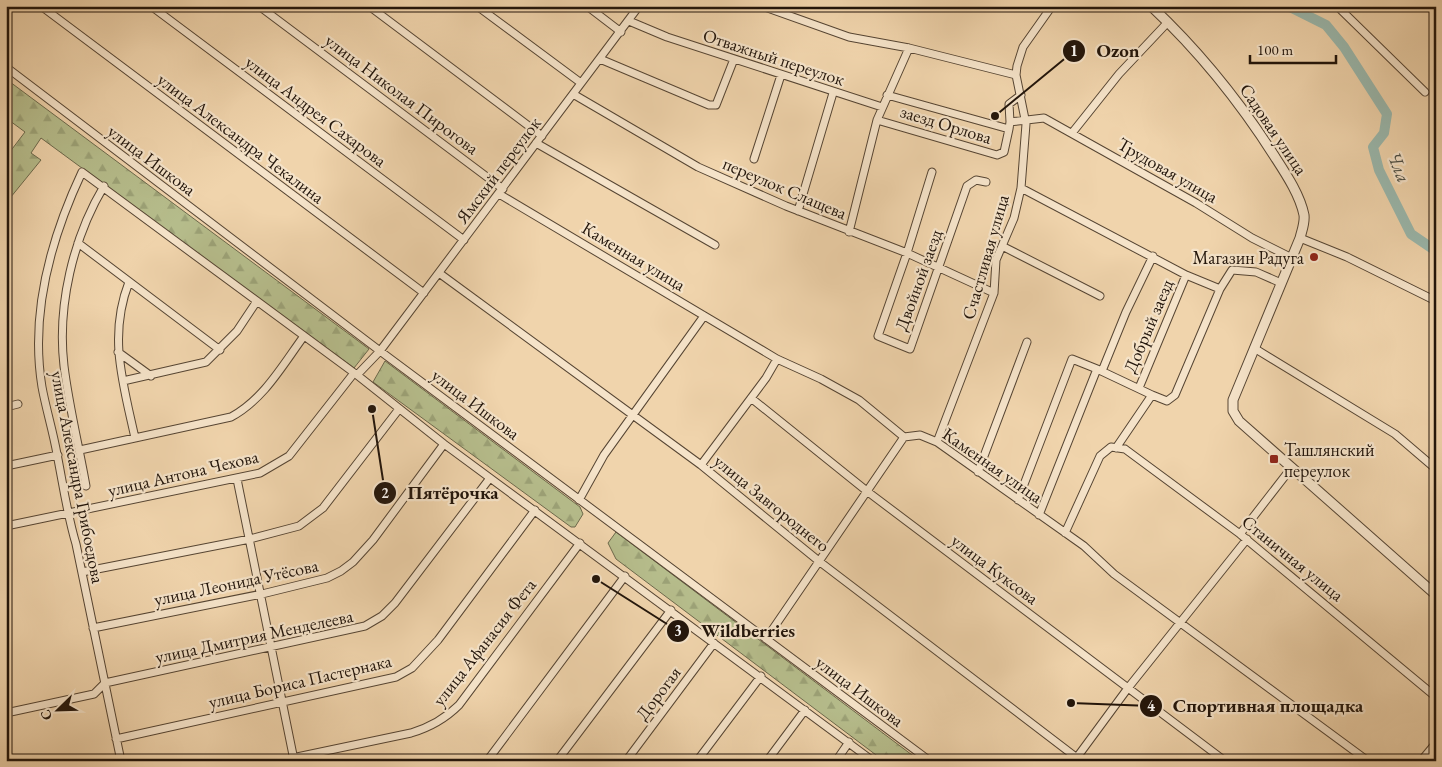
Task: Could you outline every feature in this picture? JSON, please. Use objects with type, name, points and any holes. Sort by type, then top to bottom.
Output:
[{"type":"street","name":"улица Александра Чекалина","points":[[41,6],[424,292]]},
{"type":"street","name":"улица Андрея Сахарова","points":[[151,6],[464,240]]},
{"type":"street","name":"улица Николая Пирогова","points":[[259,6],[501,192]]},
{"type":"street","points":[[368,6],[542,136]]},
{"type":"street","points":[[477,6],[581,83]]},
{"type":"street","points":[[587,6],[621,32]]},
{"type":"street","name":"Ямский переулок","points":[[380,351],[639,6]]},
{"type":"street","points":[[762,6],[849,37],[909,48],[1016,75],[1023,47],[1052,6]]},
{"type":"street","name":"Садовая улица","points":[[1151,6],[1212,68],[1266,141],[1286,173],[1304,214],[1304,225],[1300,238],[1233,400],[1233,411],[1239,421],[1292,467]]},
{"type":"street","points":[[1336,6],[1425,92]]},
{"type":"street","name":"Отважный переулок","points":[[629,21],[667,37],[834,93],[882,107]]},
{"type":"street","points":[[1072,133],[1119,74],[1168,22]]},
{"type":"street","points":[[849,232],[877,120],[909,48]]},
{"type":"street","points":[[600,59],[708,105],[716,105],[734,59]]},
{"type":"street","name":"улица Ишкова","points":[[6,67],[380,351],[930,761]]},
{"type":"street","points":[[754,159],[781,75]]},
{"type":"street","name":"Счастливая улица","points":[[937,442],[994,293],[996,260],[1014,218],[1021,188],[1026,119],[1016,75]]},
{"type":"street","points":[[798,211],[834,93]]},
{"type":"street","name":"переулок Слащева","points":[[573,94],[698,167],[849,232],[907,253],[994,293]]},
{"type":"street","name":"заезд Орлова","points":[[877,120],[997,155],[1004,152],[1009,126],[887,95]]},
{"type":"street","points":[[1009,126],[1009,104],[1021,95]]},
{"type":"street","name":"Трудовая улица","points":[[1009,126],[1026,119],[1044,118],[1196,203],[1252,238],[1292,258]]},
{"type":"street","points":[[536,143],[715,245]]},
{"type":"street","name":"улица Александра Грибоедова","points":[[104,186],[82,172],[71,196],[52,253],[40,311],[42,386],[58,455],[67,514],[82,572],[121,761]]},
{"type":"street","name":"Двойной заезд","points":[[932,172],[907,253],[878,336],[910,349],[967,186],[971,182],[986,182]]},
{"type":"street","points":[[86,486],[69,402],[64,349],[67,294],[78,243],[90,208],[104,186],[356,374],[444,444],[761,676],[873,761]]},
{"type":"street","points":[[1021,188],[1085,220],[1186,275],[1220,289]]},
{"type":"street","name":"Каменная улица","points":[[501,192],[777,359],[821,379],[859,400],[904,437],[920,434],[937,442],[1084,546],[1114,574],[1182,622],[1368,761]]},
{"type":"street","points":[[1300,238],[1364,265],[1436,302]]},
{"type":"street","points":[[78,243],[220,350]]},
{"type":"street","points":[[1002,246],[1100,296]]},
{"type":"street","points":[[1039,515],[1100,370],[1153,256]]},
{"type":"street","points":[[1018,500],[1072,359],[1167,401],[1175,395],[1220,289],[1232,270],[1256,272],[1281,283]]},
{"type":"street","name":"улица Завгороднего","points":[[439,273],[634,413],[820,562],[1078,760]]},
{"type":"street","name":"Добрый заезд","points":[[1139,388],[1186,275]]},
{"type":"street","points":[[129,282],[120,314],[118,352],[135,438]]},
{"type":"street","points":[[123,381],[206,362],[220,350],[237,330],[257,301]]},
{"type":"street","points":[[579,500],[604,456],[704,316]]},
{"type":"street","points":[[80,450],[217,421],[246,409],[260,396],[304,336]]},
{"type":"street","points":[[978,472],[1026,342]]},
{"type":"street","points":[[1254,348],[1395,434],[1436,470]]},
{"type":"street","name":"улица Антона Чехова","points":[[6,526],[260,473],[289,456],[356,374],[380,351]]},
{"type":"street","points":[[118,352],[151,376]]},
{"type":"street","points":[[701,465],[777,359]]},
{"type":"street","points":[[1064,533],[1100,456],[1111,446],[1116,448],[1152,395]]},
{"type":"street","name":"улица Куксова","points":[[750,398],[868,492],[1225,761]]},
{"type":"street","points":[[6,407],[18,404]]},
{"type":"street","points":[[82,572],[250,539],[283,531],[311,519],[323,508],[399,410]]},
{"type":"street","points":[[766,639],[904,437]]},
{"type":"street","name":"улица Леонида Утёсова","points":[[93,628],[262,594],[327,578],[354,562],[373,540],[444,444]]},
{"type":"street","name":"Станичная улица","points":[[1116,448],[1125,449],[1247,539],[1436,697]]},
{"type":"street","points":[[6,466],[58,455]]},
{"type":"street","points":[[1240,534],[1292,467],[1436,595]]},
{"type":"street","name":"улица Дмитрия Менделеева","points":[[6,713],[94,694],[105,684],[365,626],[382,616],[407,588],[490,478]]},
{"type":"street","points":[[237,479],[262,594],[294,759]]},
{"type":"street","name":"улица Бориса Пастернака","points":[[116,739],[380,682],[412,668],[438,640],[535,510]]},
{"type":"street","points":[[1078,760],[1128,688],[1247,539]]},
{"type":"street","name":"улица Афанасия Фета","points":[[278,761],[411,733],[430,727],[448,717],[580,543]]},
{"type":"street","points":[[487,761],[625,576]]},
{"type":"street","points":[[557,761],[671,610]]},
{"type":"street","name":"Дорогая","points":[[626,761],[714,643]]},
{"type":"street","points":[[697,761],[761,676]]},
{"type":"street","points":[[767,761],[805,710]]},
{"type":"street","points":[[836,761],[849,742]]},
{"type":"street","points":[[1422,761],[1436,742]]},
{"type":"green space","points":[[6,79],[369,349],[354,368],[41,138],[31,153],[41,160],[6,203],[6,157],[25,132],[6,118]]},
{"type":"green space","points":[[385,361],[580,507],[583,514],[575,527],[571,527],[373,382]]},
{"type":"green space","points":[[616,532],[920,761],[884,761],[616,559],[608,543]]},
{"type":"waterway","name":"Чла","points":[[1288,6],[1326,25],[1344,47],[1387,114],[1384,133],[1373,147],[1379,170],[1411,234],[1436,251]]},
{"type":"place","name":"Ozon","points":[[995,116]]},
{"type":"place","name":"Магазин Радуга","points":[[1314,257]]},
{"type":"place","name":"Пятёрочка","points":[[372,409]]},
{"type":"place","name":"Ташлянский переулок","points":[[1274,459]]},
{"type":"place","name":"Wildberries","points":[[596,579]]},
{"type":"place","name":"Спортивная площадка","points":[[1071,703]]}]
